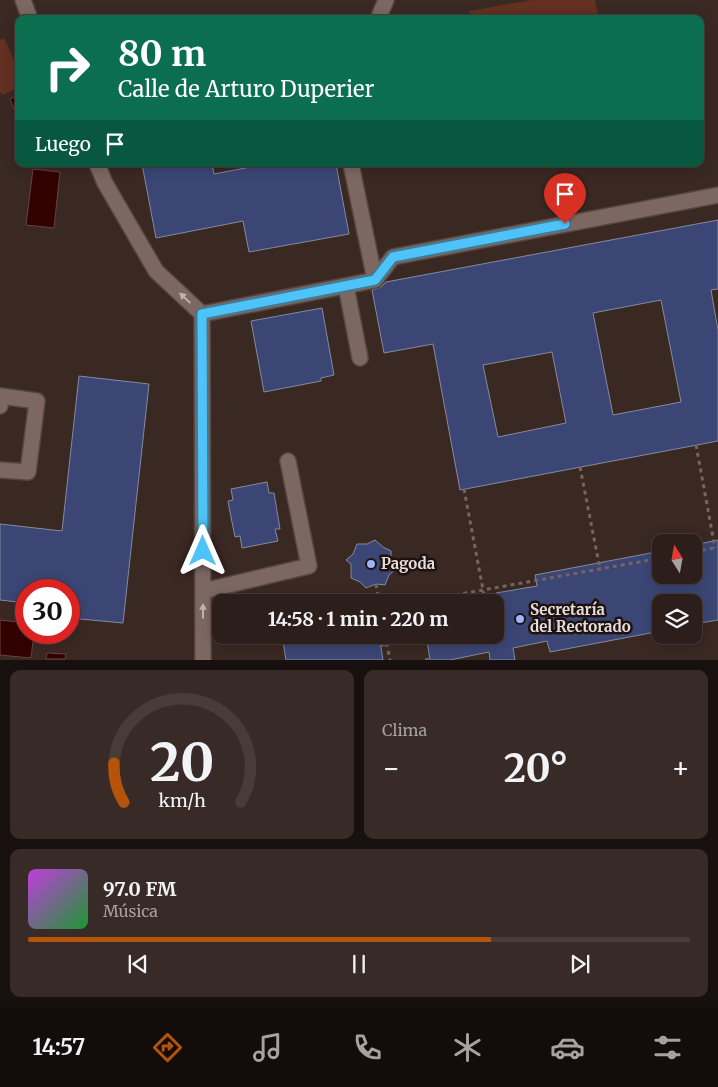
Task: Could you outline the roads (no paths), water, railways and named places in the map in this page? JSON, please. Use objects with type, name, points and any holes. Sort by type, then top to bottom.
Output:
[{"type":"street","points":[[23,0],[29,15]]},
{"type":"street","points":[[380,15],[386,0]]},
{"type":"street","points":[[98,167],[105,183],[156,270],[202,314],[203,660]]},
{"type":"street","points":[[352,167],[375,280]]},
{"type":"street","points":[[202,314],[375,280],[393,257],[718,195]]},
{"type":"street","points":[[346,286],[360,358]]},
{"type":"street","points":[[0,406],[1,396],[37,401],[28,472],[0,470]]},
{"type":"street","points":[[203,591],[309,566],[288,461]]},
{"type":"place","name":"Pagoda","points":[[371,564]]},
{"type":"place","name":"Secretaría del Rectorado","points":[[520,619]]}]
